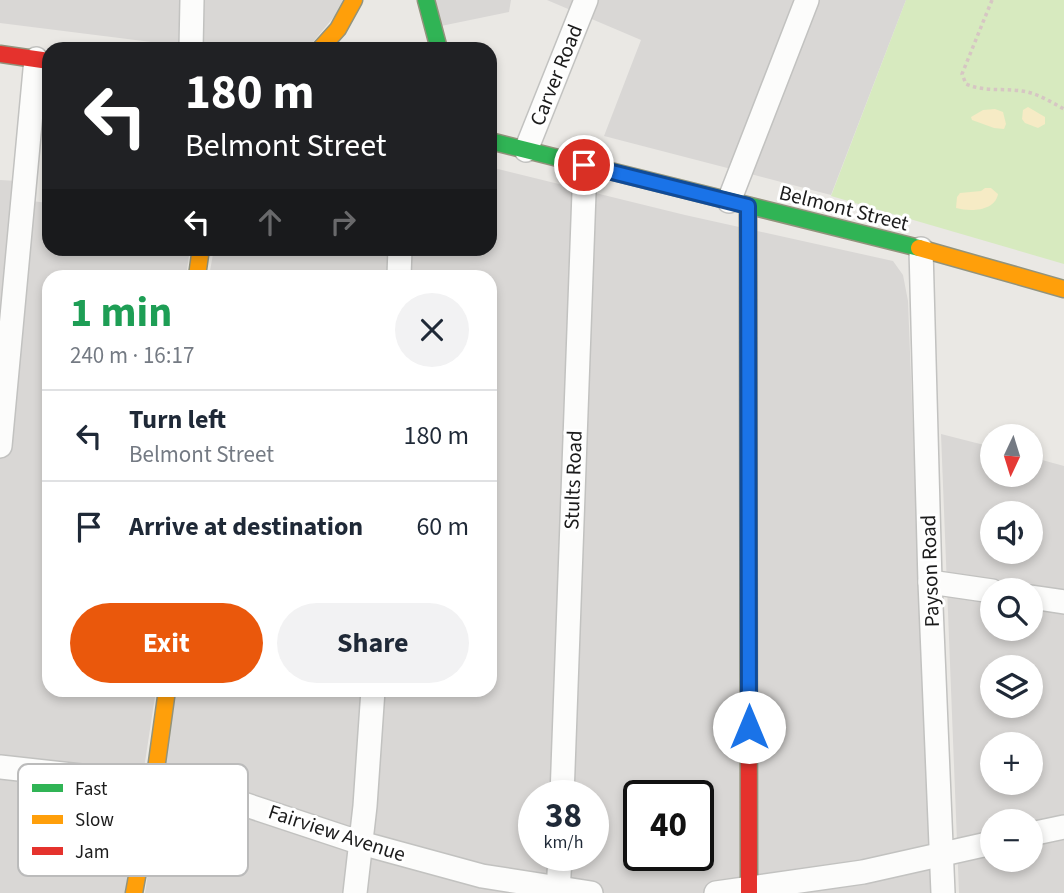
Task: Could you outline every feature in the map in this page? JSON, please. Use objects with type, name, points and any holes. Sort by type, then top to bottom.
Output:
[{"type":"street","points":[[191,42],[192,0]]},
{"type":"street","points":[[326,42],[338,29],[354,0]]},
{"type":"street","points":[[426,0],[437,42]]},
{"type":"street","name":"Carver Road","points":[[526,150],[586,0]]},
{"type":"street","points":[[749,891],[739,204],[807,0]]},
{"type":"street","points":[[0,54],[42,60]]},
{"type":"street","points":[[0,446],[42,69]]},
{"type":"street","name":"Belmont Street","points":[[497,143],[921,249],[1064,289]]},
{"type":"street","name":"Stults Road","points":[[563,780],[584,165]]},
{"type":"street","name":"Payson Road","points":[[921,249],[930,582],[943,893]]},
{"type":"street","points":[[930,582],[980,589]]},
{"type":"street","points":[[1043,599],[1064,602]]},
{"type":"street","points":[[157,764],[166,697]]},
{"type":"street","points":[[355,893],[372,697]]},
{"type":"street","name":"Fairview Avenue","points":[[0,767],[18,769]]},
{"type":"street","name":"Fairview Avenue","points":[[248,804],[361,843],[482,876],[591,893]]},
{"type":"street","points":[[1043,831],[1064,827]]},
{"type":"street","points":[[716,893],[749,891],[863,872],[980,846]]},
{"type":"street","points":[[559,890],[560,871]]},
{"type":"path","points":[[992,0],[962,74],[966,84],[974,88],[1023,91],[1064,109]]},
{"type":"shaded area","points":[[0,0],[348,0],[313,42],[151,42],[0,23]]},
{"type":"shaded area","points":[[435,0],[511,0],[509,12],[441,26]]},
{"type":"shaded area","points":[[547,0],[906,0],[831,195],[604,136],[641,40]]},
{"type":"shaded area","points":[[497,169],[685,215],[893,261],[903,275],[908,301],[931,893],[145,893],[148,876],[248,876],[248,764],[164,764],[174,697],[497,697],[497,270],[210,270],[213,256],[497,256]]},
{"type":"shaded area","points":[[0,180],[33,182],[31,201],[42,202],[42,256],[189,256],[187,270],[42,270],[42,697],[155,697],[145,764],[18,764],[18,876],[128,876],[125,893],[0,893]]},
{"type":"shaded area","points":[[941,434],[980,444],[980,487],[1043,487],[1043,460],[1064,466],[1064,893],[959,893]]},
{"type":"green space","points":[[906,0],[1064,0],[1064,264],[831,196]]},
{"type":"sand","points":[[1028,107],[1045,117],[1045,124],[1038,128],[1025,123],[1022,119],[1023,110]]},
{"type":"sand","points":[[995,109],[1003,112],[1006,124],[1004,129],[972,120],[971,117],[983,110]]},
{"type":"sand","points":[[991,188],[998,194],[992,204],[975,210],[956,208],[960,193],[981,191]]},
{"type":"traffic: fast","points":[[426,0],[437,42]]},
{"type":"traffic: fast","points":[[497,143],[919,248]]},
{"type":"traffic: slow","points":[[326,42],[338,29],[354,0]]},
{"type":"traffic: slow","points":[[919,248],[1064,289]]},
{"type":"traffic: slow","points":[[198,270],[200,256]]},
{"type":"traffic: slow","points":[[157,764],[166,697]]},
{"type":"traffic: slow","points":[[134,893],[137,876]]},
{"type":"traffic: jam","points":[[0,54],[42,60]]},
{"type":"traffic: jam","points":[[748,206],[749,893]]},
{"type":"route","points":[[584,165],[748,206],[749,727]]}]
